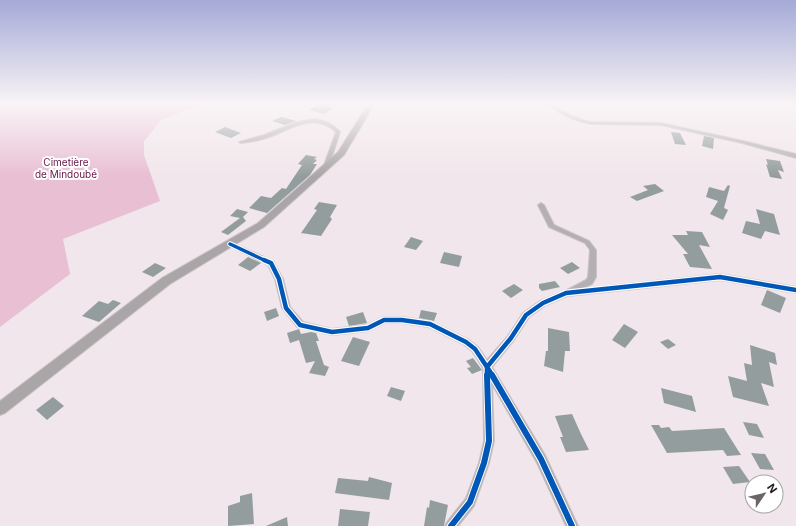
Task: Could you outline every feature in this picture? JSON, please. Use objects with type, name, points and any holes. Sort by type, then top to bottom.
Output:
[{"type":"street","points":[[241,142],[265,136],[287,128]]},
{"type":"street","points":[[328,165],[338,132],[334,128]]},
{"type":"street","points":[[0,409],[166,281],[261,225],[346,147],[357,128]]},
{"type":"street","points":[[677,128],[743,142],[796,156]]},
{"type":"street","points":[[451,526],[470,502],[488,448],[489,422],[487,367],[511,338],[526,315],[543,303],[589,282],[592,277],[593,250],[587,242],[550,226],[541,205]]},
{"type":"street","points":[[230,244],[271,263],[279,279],[286,308],[300,325],[332,332],[368,328],[384,320],[402,320],[430,324],[466,342],[475,349],[541,459],[572,526]]},
{"type":"street","points":[[566,293],[720,277],[796,290]]},
{"type":"green space","name":"Cimetière de Mindoubé","points":[[0,128],[155,128],[144,141],[144,155],[160,201],[63,239],[70,274],[0,327]]},
{"type":"building","points":[[226,128],[241,133],[231,138],[215,132]]},
{"type":"building","points":[[671,132],[680,133],[686,145],[675,144]]},
{"type":"building","points":[[704,136],[714,138],[713,149],[702,146]]},
{"type":"building","points":[[306,155],[317,157],[314,159],[317,160],[313,164],[317,164],[310,175],[267,213],[249,208],[261,196],[271,198],[282,188],[286,189],[302,165],[298,164]]},
{"type":"building","points":[[766,159],[780,161],[784,172],[778,170],[782,179],[770,177]]},
{"type":"building","points":[[655,184],[664,191],[637,201],[630,197],[648,190],[643,186]]},
{"type":"building","points":[[728,185],[730,186],[724,208],[728,210],[723,220],[710,214],[718,201],[706,197],[709,187],[724,191]]},
{"type":"building","points":[[319,202],[337,205],[330,217],[332,219],[321,236],[301,233],[317,210],[314,209]]},
{"type":"building","points":[[237,209],[248,212],[243,217],[246,221],[228,235],[221,232],[240,218],[230,216]]},
{"type":"building","points":[[756,209],[774,214],[780,235],[765,231],[761,239],[742,233],[746,221],[760,224]]},
{"type":"building","points":[[686,231],[702,232],[710,247],[699,245],[712,269],[690,267],[683,254],[688,254],[672,235],[688,235]]},
{"type":"building","points":[[411,237],[423,241],[416,250],[404,247]]},
{"type":"building","points":[[444,252],[462,256],[459,267],[440,263]]},
{"type":"building","points":[[248,257],[261,263],[250,271],[238,265]]},
{"type":"building","points":[[572,262],[580,268],[568,274],[560,268]]},
{"type":"building","points":[[155,263],[166,268],[153,277],[142,272]]},
{"type":"building","points":[[555,281],[560,287],[542,291],[539,288],[539,284]]},
{"type":"building","points":[[514,284],[523,290],[511,298],[502,291]]},
{"type":"building","points":[[767,290],[786,298],[780,313],[761,305]]},
{"type":"building","points":[[113,300],[121,303],[99,322],[82,316],[99,301],[108,304]]},
{"type":"building","points":[[276,308],[279,316],[267,321],[264,312]]},
{"type":"building","points":[[421,310],[437,313],[434,321],[419,318]]},
{"type":"building","points":[[363,312],[367,323],[349,326],[346,317]]},
{"type":"building","points":[[624,324],[638,332],[625,348],[612,340]]},
{"type":"building","points":[[548,328],[569,332],[570,351],[565,351],[563,372],[544,366],[546,351],[548,351]]},
{"type":"building","points":[[299,329],[301,334],[311,332],[316,333],[319,341],[316,341],[324,365],[329,367],[325,376],[309,373],[315,361],[306,363],[299,340],[290,343],[287,333]]},
{"type":"building","points":[[353,337],[370,342],[359,366],[341,361]]},
{"type":"building","points":[[668,339],[676,345],[668,349],[660,342]]},
{"type":"building","points":[[750,345],[775,353],[777,365],[769,362],[774,387],[761,383],[769,406],[733,397],[728,376],[747,381],[744,363],[752,365]]},
{"type":"building","points":[[473,358],[482,370],[472,374],[467,368],[471,367],[466,361]]},
{"type":"building","points":[[391,387],[405,391],[401,401],[387,396]]},
{"type":"building","points":[[661,388],[692,396],[696,412],[664,403]]},
{"type":"building","points":[[53,397],[64,406],[47,420],[36,410]]},
{"type":"building","points":[[572,414],[589,450],[566,452],[560,437],[563,437],[555,416]]},
{"type":"building","points":[[743,422],[757,424],[764,438],[749,435]]},
{"type":"building","points":[[651,425],[659,425],[661,428],[669,427],[672,431],[724,428],[741,455],[727,456],[723,450],[667,453]]},
{"type":"building","points":[[751,453],[765,454],[774,470],[760,469]]},
{"type":"building","points":[[739,466],[744,474],[744,483],[733,484],[723,467]]},
{"type":"building","points":[[369,477],[392,483],[389,500],[335,493],[338,478],[368,481]]},
{"type":"building","points":[[252,493],[254,524],[228,526],[228,506],[240,502],[240,496]]},
{"type":"building","points":[[430,500],[448,505],[444,526],[424,526],[427,507],[429,508]]},
{"type":"building","points":[[340,509],[370,512],[368,526],[338,526]]},
{"type":"building","points":[[287,517],[288,526],[266,526]]},
{"type":"cycle path","points":[[230,244],[271,263],[279,279],[286,308],[300,325],[332,332],[368,328],[384,320],[402,320],[430,324],[466,342],[475,349],[541,459],[572,526]]},
{"type":"cycle path","points":[[451,526],[470,502],[484,463],[489,441],[487,367],[511,338],[526,315],[543,303],[566,293],[720,277],[796,290]]}]
